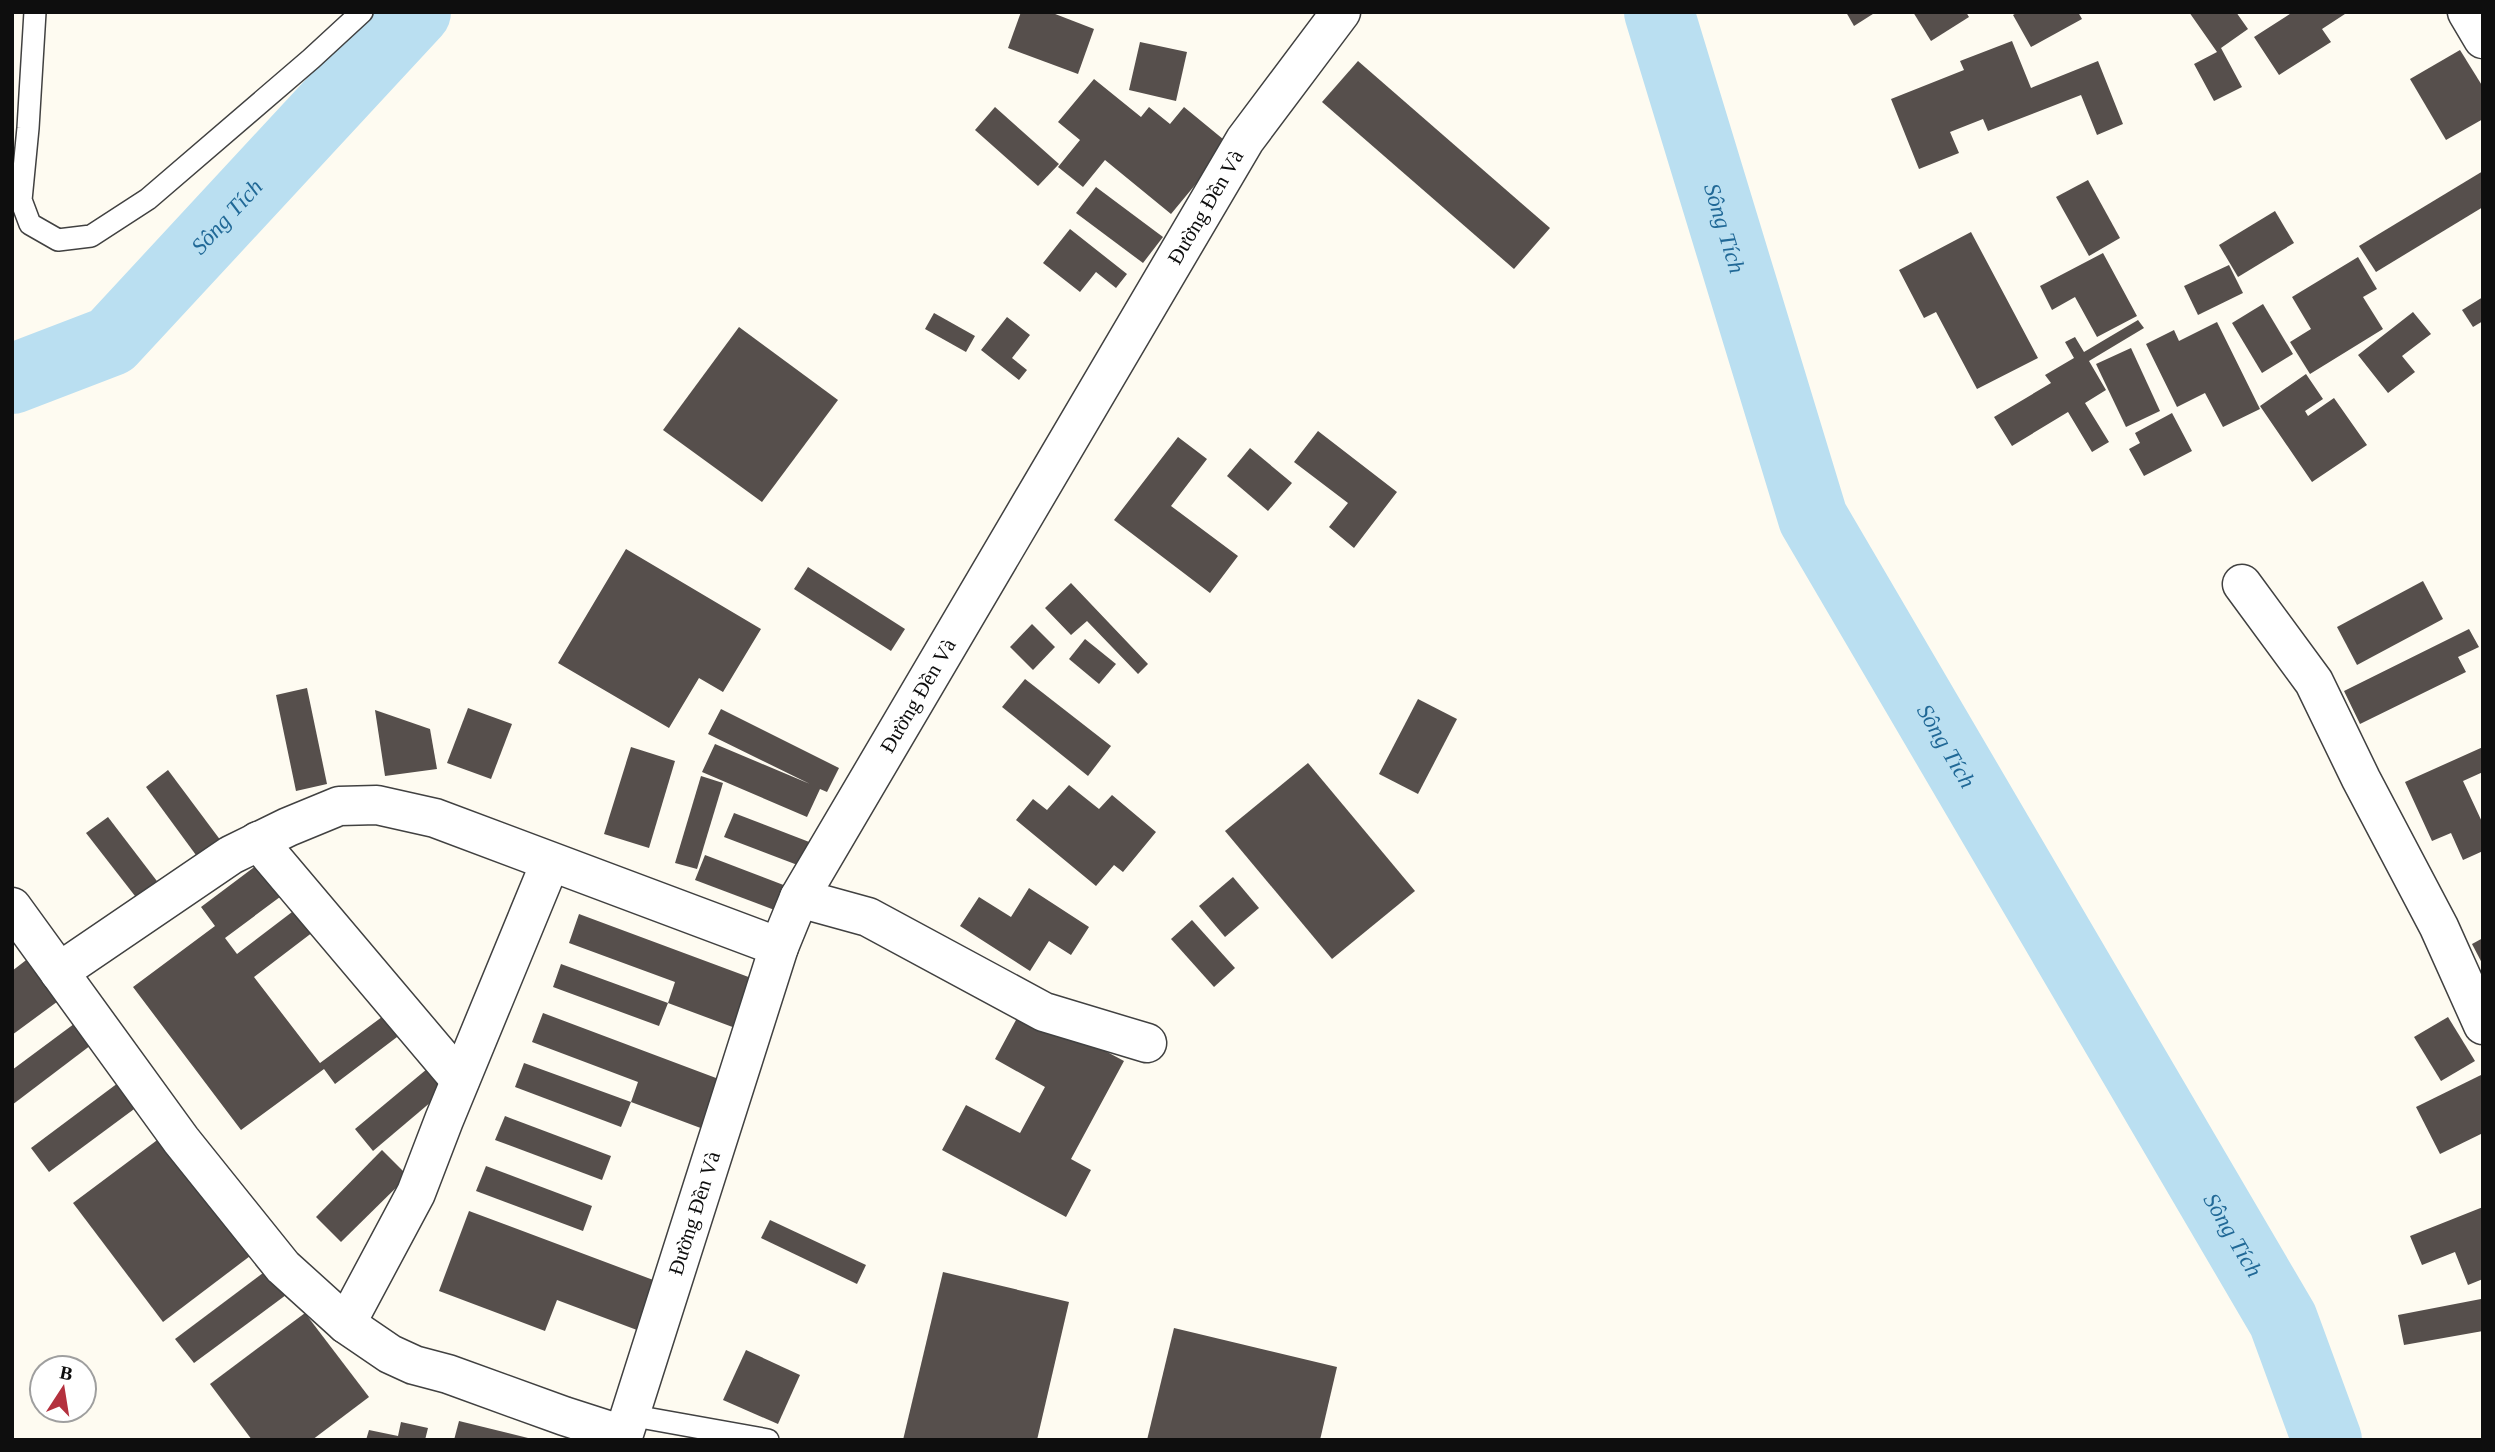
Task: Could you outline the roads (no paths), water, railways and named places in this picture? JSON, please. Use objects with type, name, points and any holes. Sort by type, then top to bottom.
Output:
[{"type":"street","name":"Đường Đền Và","points":[[625,1430],[779,947],[799,898],[1245,140],[1341,12]]},
{"type":"street","points":[[2467,12],[2483,39]]},
{"type":"street","points":[[2242,584],[2314,682],[2361,779],[2439,927],[2483,1025]]},
{"type":"street","points":[[59,972],[230,855],[339,807],[377,805],[435,818],[779,947]]},
{"type":"street","points":[[258,841],[460,1080]]},
{"type":"street","points":[[346,1324],[416,1193],[550,863]]},
{"type":"street","points":[[799,898],[868,917],[1044,1012],[1147,1043]]},
{"type":"street","points":[[12,907],[181,1140],[283,1267],[346,1324],[390,1354],[414,1365],[448,1374],[564,1416],[625,1430]]},
{"type":"lane","points":[[35,12],[29,128],[21,200],[30,224],[58,240],[91,236],[148,199],[312,59],[362,12]]},
{"type":"lane","points":[[625,1430],[768,1440]]},
{"type":"waterway","name":"Sông Tích","points":[[12,379],[111,341],[416,12]]},
{"type":"waterway","name":"Sông Tích","points":[[1659,12],[1813,518],[2283,1320],[2327,1440]]}]
